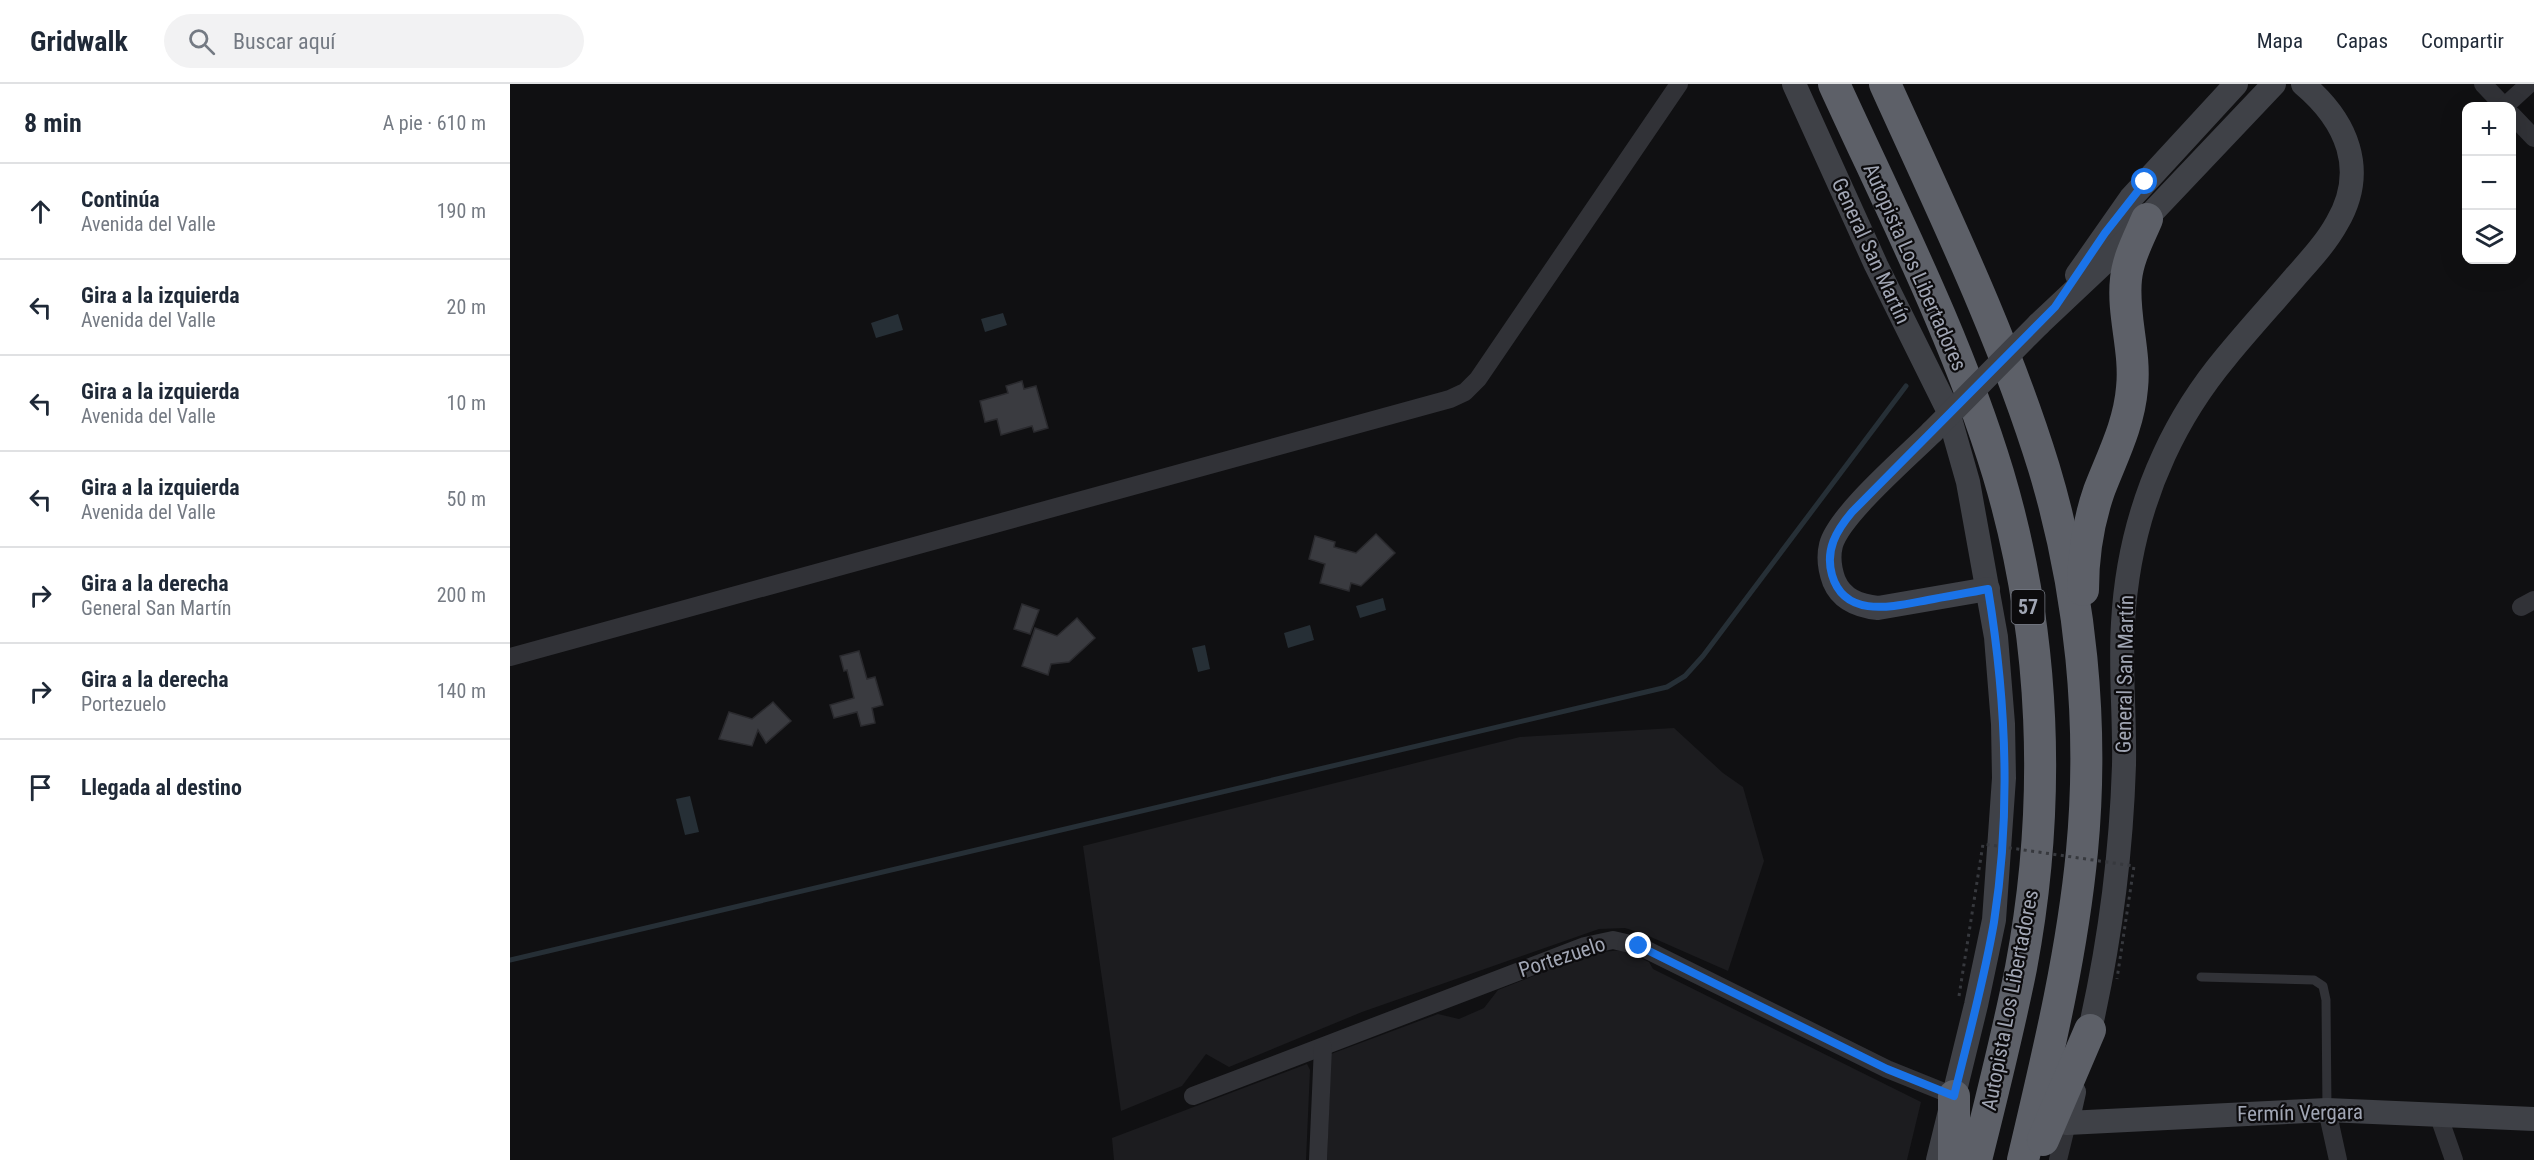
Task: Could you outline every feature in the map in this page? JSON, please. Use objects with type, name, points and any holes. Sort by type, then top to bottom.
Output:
[{"type":"highway","name":"Autopista Los Libertadores","points":[[1834,84],[1937,313],[1969,390],[2008,508],[2030,619],[2040,724],[2041,770],[2036,864],[2021,966],[1976,1160]]},
{"type":"highway","name":"57","points":[[1885,84],[1996,335],[2030,425],[2044,470],[2067,564],[2084,687],[2086,772],[2078,888],[2058,1007],[2022,1160]]},
{"type":"highway","points":[[2084,687],[2084,573],[2088,534],[2097,500],[2120,441],[2130,406],[2133,352],[2126,301],[2126,280],[2131,256],[2147,219]]},
{"type":"highway","points":[[2034,1160],[2090,1030]]},
{"type":"highway","points":[[1954,1096],[1954,1160]]},
{"type":"street","points":[[510,657],[1450,399],[1465,392],[1478,379],[1679,84]]},
{"type":"street","name":"General San Martín","points":[[1794,84],[1876,265],[1947,408],[1966,474],[1996,637],[2003,724],[2002,831],[1992,930],[1938,1160]]},
{"type":"street","points":[[2047,315],[2132,198],[2236,84]]},
{"type":"street","points":[[1988,589],[1878,608],[1861,606],[1846,598],[1832,577],[1830,552],[1834,536],[1843,522],[2047,315],[2108,259],[2274,84]]},
{"type":"street","name":"General San Martín","points":[[2058,1160],[2090,1030],[2106,952],[2120,841],[2124,765],[2122,652],[2125,595],[2133,549],[2148,497],[2163,457],[2188,410],[2225,357],[2330,234],[2344,210],[2351,186],[2350,153],[2340,124],[2321,100],[2303,84]]},
{"type":"street","points":[[2483,84],[2500,102]]},
{"type":"street","points":[[2509,102],[2528,87]]},
{"type":"street","points":[[2516,120],[2534,138]]},
{"type":"street","name":"Portezuelo","points":[[1193,1096],[1585,946],[1613,940],[1639,946],[1887,1069],[1954,1096]]},
{"type":"street","points":[[1318,1160],[1323,1047]]},
{"type":"street","points":[[2327,1110],[2338,1160]]},
{"type":"street","name":"Fermín Vergara","points":[[2067,1123],[2327,1110],[2534,1119]]},
{"type":"street","points":[[2438,1114],[2454,1160]]},
{"type":"lane","points":[[2201,977],[2314,980],[2323,986],[2326,1000],[2327,1110]]},
{"type":"path","points":[[1959,996],[1983,844],[2134,866],[2117,979]]},
{"type":"shaded area","points":[[1003,313],[1007,325],[985,332],[981,319]]},
{"type":"shaded area","points":[[898,314],[903,330],[876,338],[871,323]]},
{"type":"shaded area","points":[[1383,598],[1386,610],[1360,618],[1356,606]]},
{"type":"shaded area","points":[[1310,625],[1314,640],[1288,648],[1284,633]]},
{"type":"shaded area","points":[[1205,645],[1210,669],[1198,672],[1192,648]]},
{"type":"shaded area","points":[[1674,728],[1723,773],[1743,787],[1764,861],[1728,971],[1644,934],[1625,928],[1599,929],[1362,1012],[1229,1067],[1206,1054],[1182,1086],[1121,1111],[1083,846],[1520,737]]},
{"type":"shaded area","points":[[690,796],[699,832],[685,835],[676,799]]},
{"type":"shaded area","points":[[1622,950],[1649,962],[1653,969],[1921,1102],[1907,1160],[1327,1160],[1331,1054],[1438,1014],[1459,1019],[1484,1008],[1498,990],[1592,953]]},
{"type":"shaded area","points":[[1307,1064],[1310,1070],[1306,1160],[1114,1160],[1112,1138]]},
{"type":"building","points":[[1022,381],[1024,389],[1036,386],[1048,428],[1034,432],[1032,426],[1001,435],[997,419],[985,422],[980,401],[1008,393],[1006,386]]},
{"type":"building","points":[[1376,534],[1395,553],[1361,586],[1351,583],[1349,591],[1320,583],[1325,564],[1309,559],[1315,536],[1335,542],[1334,547],[1356,553]]},
{"type":"building","points":[[1022,604],[1039,610],[1030,634],[1014,629]]},
{"type":"building","points":[[1077,618],[1095,638],[1069,662],[1051,664],[1048,675],[1022,666],[1035,628],[1057,636]]},
{"type":"building","points":[[859,651],[867,679],[875,677],[883,705],[872,708],[875,723],[861,726],[857,712],[834,718],[830,705],[854,698],[847,670],[844,671],[840,656]]},
{"type":"building","points":[[773,702],[791,721],[766,743],[758,730],[752,746],[719,739],[729,712],[752,719]]},
{"type":"waterway","points":[[510,960],[1667,687],[1685,676],[1703,656],[1906,386]]},
{"type":"route","points":[[1639,946],[1887,1069],[1954,1096],[1987,959],[2000,863],[2004,778],[2003,724],[1996,637],[1988,589],[1887,608],[1861,606],[1846,598],[1836,586],[1830,568],[1831,544],[1843,522],[1852,512],[2055,307],[2105,233],[2145,182]]}]
